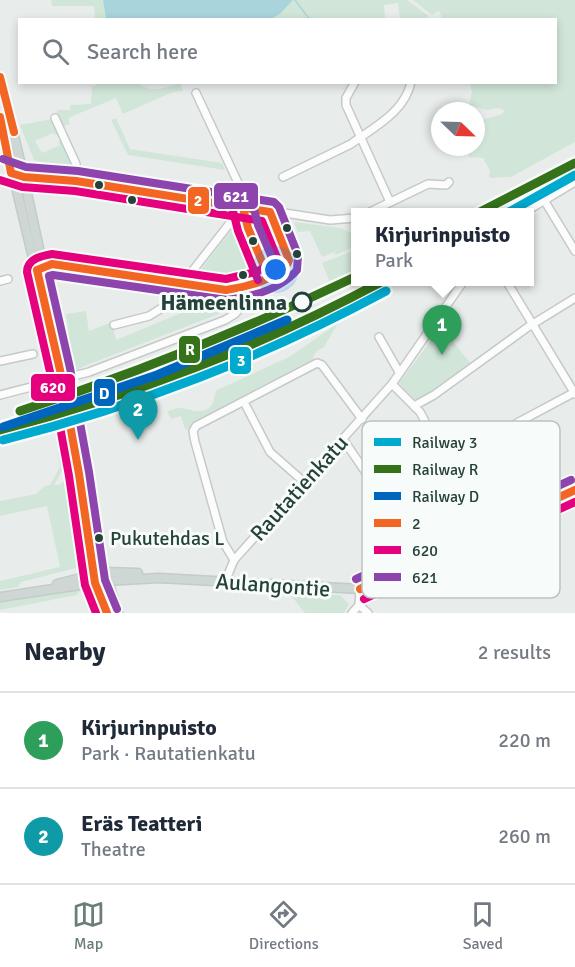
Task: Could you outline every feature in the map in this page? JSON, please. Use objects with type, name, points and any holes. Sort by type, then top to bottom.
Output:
[{"type":"main road","points":[[0,77],[24,177],[81,473],[106,576],[118,613]]},
{"type":"main road","points":[[0,117],[4,160],[11,173],[40,269]]},
{"type":"main road","points":[[4,160],[21,165]]},
{"type":"main road","points":[[0,169],[24,177]]},
{"type":"main road","points":[[81,473],[94,578],[107,613]]},
{"type":"main road","name":"Aulangontie","points":[[560,497],[575,490]]},
{"type":"main road","name":"Aulangontie","points":[[0,597],[106,576],[360,589]]},
{"type":"street","points":[[354,84],[345,102],[390,202]]},
{"type":"street","points":[[283,177],[361,137],[400,107],[406,100],[410,84]]},
{"type":"street","points":[[196,93],[240,187],[248,228],[268,276]]},
{"type":"street","points":[[55,118],[76,164],[76,181]]},
{"type":"street","points":[[21,165],[76,181]]},
{"type":"street","points":[[24,177],[76,181],[330,220],[351,218]]},
{"type":"street","points":[[532,208],[575,182]]},
{"type":"street","points":[[379,208],[428,184],[446,185],[449,183]]},
{"type":"street","points":[[544,200],[575,251]]},
{"type":"street","points":[[40,269],[52,264],[219,290],[238,289],[285,269],[289,262],[270,212]]},
{"type":"street","points":[[114,325],[159,311],[184,284],[230,223]]},
{"type":"street","points":[[0,281],[8,279]]},
{"type":"street","name":"Rautatienkatu","points":[[225,582],[234,560],[392,384],[460,286]]},
{"type":"street","points":[[509,286],[575,393],[522,421]]},
{"type":"street","points":[[0,395],[89,372],[225,320],[239,311],[241,304],[238,289]]},
{"type":"street","points":[[414,406],[434,395],[532,324],[575,298]]},
{"type":"street","points":[[379,337],[399,372]]},
{"type":"street","points":[[0,361],[33,354]]},
{"type":"street","points":[[234,560],[223,542],[193,431],[203,421],[317,363],[322,365],[362,418]]},
{"type":"street","points":[[392,384],[420,412],[425,421]]},
{"type":"street","points":[[244,402],[270,452],[304,482]]},
{"type":"street","points":[[343,439],[362,467]]},
{"type":"street","points":[[352,613],[359,605],[360,589]]},
{"type":"street","points":[[359,605],[368,613]]},
{"type":"green space","points":[[51,0],[103,0],[106,18],[95,18],[94,6],[52,6]]},
{"type":"green space","points":[[293,0],[407,0],[429,16],[400,18],[398,3],[384,5],[385,18],[273,18]]},
{"type":"green space","points":[[413,0],[575,0],[575,142],[511,177],[489,178],[490,171],[483,158],[468,156],[485,156],[485,119],[505,111],[499,108],[485,109],[485,102],[470,102],[472,92],[470,84],[557,84],[557,18],[440,18],[442,17],[439,11],[432,15]]},
{"type":"green space","points":[[96,84],[140,84],[153,89],[180,84],[183,91],[173,92],[123,114],[116,98],[68,118],[70,124],[62,127],[60,118],[57,118],[56,114],[58,110],[70,110],[70,105],[91,104],[92,86]]},
{"type":"green space","points":[[116,118],[130,149],[222,163],[225,170],[128,155],[111,120]]},
{"type":"green space","points":[[52,119],[59,134],[53,133],[35,141],[42,153],[60,145],[58,142],[63,139],[75,164],[75,173],[34,160],[20,125]]},
{"type":"green space","points":[[294,222],[341,228],[351,233],[351,248],[336,255],[334,252],[322,257],[310,231],[298,232]]},
{"type":"green space","points":[[235,225],[242,231],[259,270],[226,284],[194,279]]},
{"type":"green space","points":[[351,252],[351,274],[331,284],[322,263]]},
{"type":"green space","points":[[202,295],[230,297],[234,308],[74,372],[66,314],[86,311],[89,331],[112,322],[116,340],[200,305]]},
{"type":"green space","points":[[338,323],[324,347],[313,357],[313,363],[193,426],[190,430],[185,429],[181,416],[171,419],[167,411],[177,408],[206,410],[213,403],[217,390],[289,357]]},
{"type":"green space","points":[[441,327],[471,364],[437,391],[414,399],[399,383]]},
{"type":"green space","points":[[67,449],[68,460],[54,485],[59,485],[74,473],[82,561],[80,567],[21,582],[18,587],[0,590],[0,581],[60,567],[47,506],[0,516],[0,501],[36,494],[45,486],[50,485],[60,467],[58,453]]},
{"type":"green space","points":[[82,588],[77,595],[0,610],[0,602]]},
{"type":"green space","points":[[289,593],[340,595],[349,604],[344,613],[305,613]]},
{"type":"water","points":[[103,0],[293,0],[273,18],[106,18]]},
{"type":"waterway","points":[[295,0],[308,18]]},
{"type":"rail line","name":"R","points":[[488,208],[575,163]]},
{"type":"rail line","name":"3","points":[[516,208],[575,175]]},
{"type":"rail line","name":"R","points":[[20,411],[190,350],[351,279]]},
{"type":"rail line","name":"R","points":[[0,430],[99,401],[195,368],[288,328],[373,286]]},
{"type":"rail line","name":"3","points":[[3,440],[103,411],[199,378],[293,338],[386,291]]},
{"type":"rail line","name":"D","points":[[3,427],[157,375],[287,320]]},
{"type":"transit line","name":"2","points":[[0,77],[14,132]]},
{"type":"transit line","name":"2","points":[[0,117],[11,173],[24,177],[76,181],[270,212],[289,260],[286,266],[272,277],[226,290],[52,264],[37,270],[60,370],[79,474],[95,583],[107,613]]},
{"type":"transit line","name":"621","points":[[3,159],[26,167],[78,171],[274,202],[279,207],[298,255],[297,270],[283,282],[246,297],[227,300],[49,276],[70,368],[89,472],[105,580],[117,609]]},
{"type":"transit line","name":"620","points":[[0,180],[22,187],[75,191],[262,221],[278,260],[256,272],[226,279],[52,254],[39,257],[29,264],[27,272],[50,372],[69,476],[85,585],[96,613]]},
{"type":"transit line","name":"621","points":[[253,205],[258,225],[278,272]]},
{"type":"transit line","name":"2","points":[[243,208],[248,228],[268,276]]},
{"type":"transit line","name":"620","points":[[233,211],[238,231],[258,280]]},
{"type":"transit line","name":"621","points":[[560,485],[571,480]]},
{"type":"transit line","name":"2","points":[[560,497],[575,490]]},
{"type":"transit line","name":"620","points":[[560,509],[575,502]]},
{"type":"transit line","name":"621","points":[[356,579],[362,576]]},
{"type":"place","name":"Hämeenlinna","points":[[302,302]]},
{"type":"place","name":"Kirjurinpuisto","points":[[442,355]]},
{"type":"place","name":"Eräs Teatteri","points":[[138,440]]},
{"type":"place","name":"Pukutehdas L","points":[[99,538]]}]
